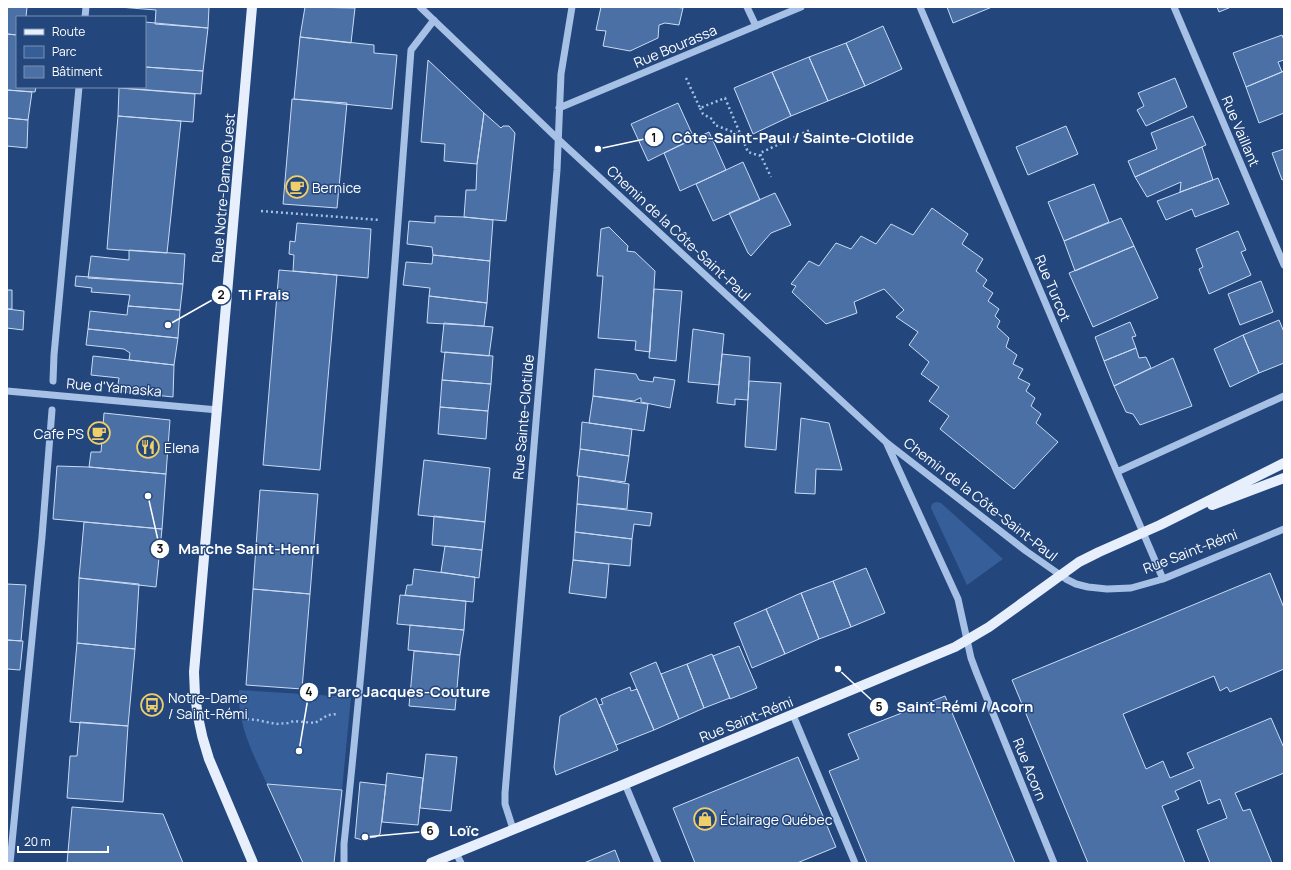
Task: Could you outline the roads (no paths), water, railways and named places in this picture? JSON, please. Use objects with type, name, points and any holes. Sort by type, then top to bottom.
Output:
[{"type":"main road","name":"Rue Notre-Dame Ouest","points":[[252,7],[194,672],[195,706],[203,742],[253,863]]},
{"type":"main road","name":"Rue Saint-Rémi","points":[[1160,525],[1284,463]]},
{"type":"main road","name":"Rue Saint-Rémi","points":[[430,863],[793,715],[943,652],[989,627],[1079,562],[1160,525],[1284,478]]},
{"type":"street","name":"Chemin de la Côte-Saint-Paul","points":[[420,7],[559,140],[887,443],[1059,576]]},
{"type":"street","name":"Rue Sainte-Clotilde","points":[[513,829],[506,810],[505,793],[559,140],[561,74],[572,7]]},
{"type":"street","points":[[747,7],[756,26]]},
{"type":"street","name":"Rue Bourassa","points":[[559,108],[801,7]]},
{"type":"street","name":"Rue Turcot","points":[[920,7],[1163,579]]},
{"type":"street","name":"Rue Vaillant","points":[[1174,7],[1284,265]]},
{"type":"street","points":[[344,863],[344,844],[358,715],[374,522],[411,50],[434,20]]},
{"type":"street","points":[[53,381],[54,355],[79,88]]},
{"type":"street","name":"Rue d'Yamaska","points":[[7,391],[218,410]]},
{"type":"street","points":[[1117,472],[1284,396]]},
{"type":"street","points":[[10,863],[42,537],[52,410]]},
{"type":"street","name":"Chemin de la Côte-Saint-Paul","points":[[887,443],[958,599],[967,640]]},
{"type":"street","name":"Rue Saint-Rémi","points":[[1059,576],[1076,584],[1107,589],[1131,588],[1163,579],[1284,529]]},
{"type":"street","name":"Rue Acorn","points":[[967,640],[971,658],[977,674],[1054,863]]},
{"type":"street","points":[[793,715],[855,863]]},
{"type":"street","points":[[625,784],[658,863]]},
{"type":"street","points":[[456,852],[461,863]]},
{"type":"place","name":"Côte-Saint-Paul / Sainte-Clotilde","points":[[598,149]]},
{"type":"place","name":"Bernice","points":[[297,187]]},
{"type":"place","name":"Ti Frais","points":[[168,325]]},
{"type":"place","name":"Cafe PS","points":[[99,433]]},
{"type":"place","name":"Elena","points":[[148,447]]},
{"type":"place","name":"Marche Saint-Henri","points":[[148,496]]},
{"type":"place","name":"Saint-Rémi / Acorn","points":[[838,669]]},
{"type":"place","name":"Notre-Dame / Saint-Rémi","points":[[152,705]]},
{"type":"place","name":"Parc Jacques-Couture","points":[[299,751]]},
{"type":"place","name":"Éclairage Québec","points":[[705,819]]},
{"type":"place","name":"Loïc","points":[[365,837]]}]
